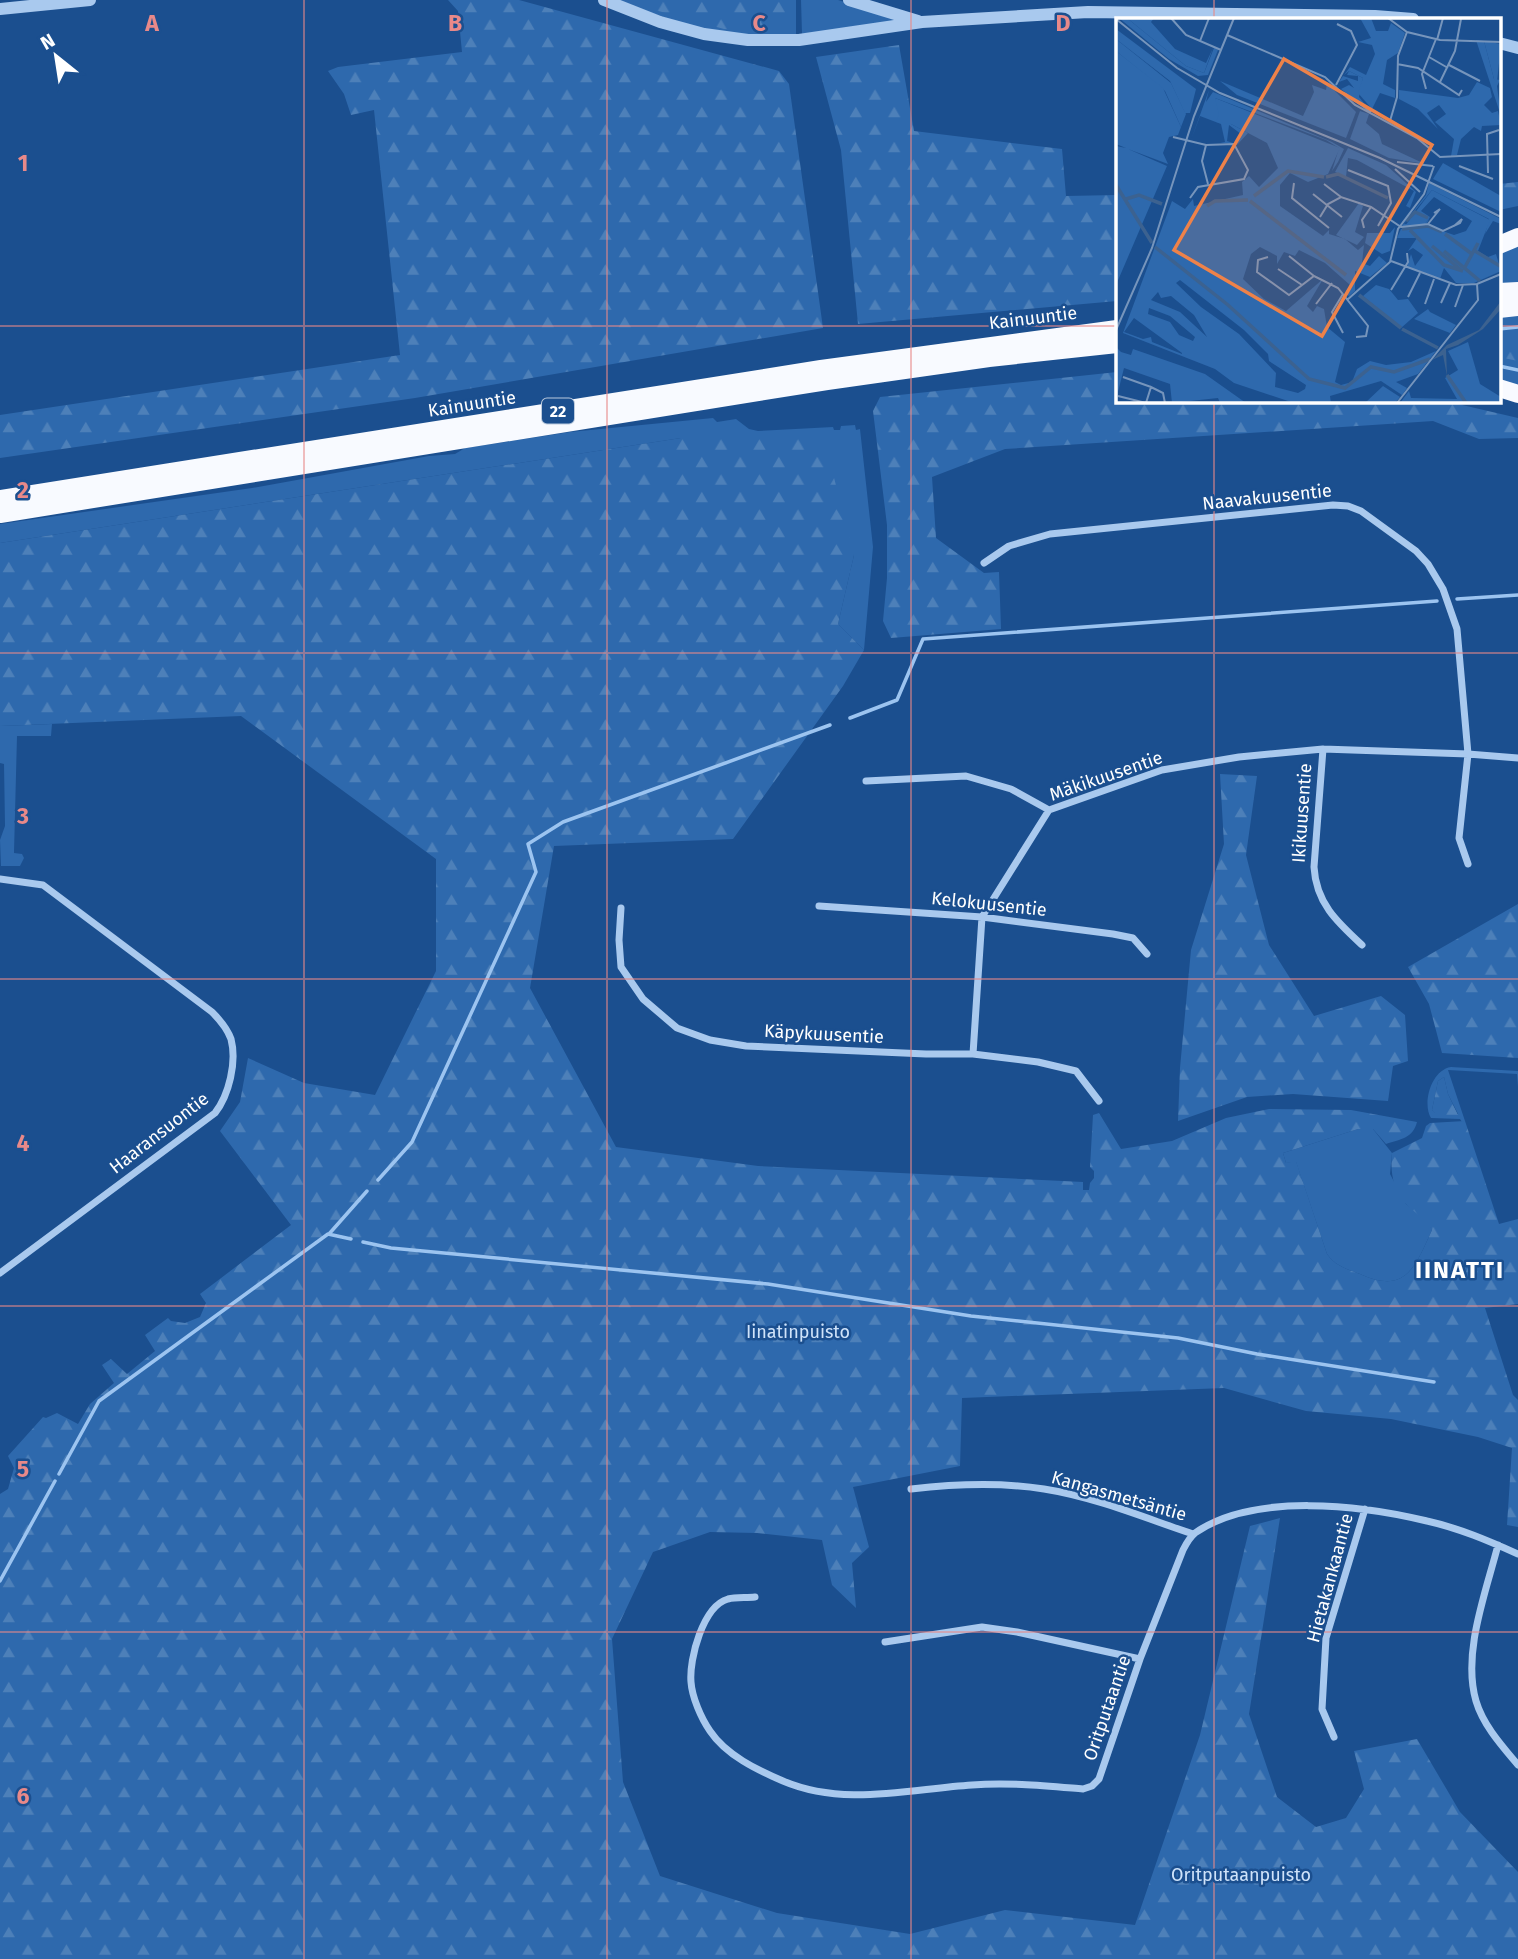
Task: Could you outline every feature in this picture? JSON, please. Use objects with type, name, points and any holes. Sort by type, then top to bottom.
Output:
[{"type":"highway","points":[[1500,244],[1518,237]]},
{"type":"highway","points":[[1500,292],[1518,291]]},
{"type":"highway","points":[[1500,309],[1518,307]]},
{"type":"highway","name":"Kainuuntie","points":[[0,499],[834,367],[1116,329]]},
{"type":"highway","name":"Kainuuntie","points":[[0,514],[827,381],[989,358],[1116,344]]},
{"type":"highway","points":[[1500,388],[1518,394]]},
{"type":"street","points":[[0,9],[90,0]]},
{"type":"street","points":[[604,0],[660,22],[704,34],[748,40],[799,40],[922,22],[1088,6],[1400,18]]},
{"type":"street","points":[[849,0],[922,22]]},
{"type":"street","points":[[1500,43],[1518,48]]},
{"type":"street","name":"Naavakuusentie","points":[[984,563],[1009,546],[1050,534],[1333,505],[1348,506],[1361,511],[1416,551],[1428,564],[1443,589],[1457,629],[1468,754],[1459,838],[1468,864]]},
{"type":"street","name":"Mäkikuusentie","points":[[973,1054],[982,917],[1049,810],[1163,770],[1239,757],[1322,750],[1518,758]]},
{"type":"street","name":"Ikikuusentie","points":[[1322,750],[1315,885],[1339,924],[1362,945]]},
{"type":"street","points":[[866,781],[966,776],[1011,789],[1049,810]]},
{"type":"street","name":"Haaransuontie","points":[[0,879],[43,886],[78,910],[212,1012],[226,1028],[232,1048],[228,1090],[215,1113],[0,1273]]},
{"type":"street","name":"Kelokuusentie","points":[[819,906],[982,917],[1133,938],[1147,954]]},
{"type":"street","name":"Käpykuusentie","points":[[621,908],[621,967],[643,999],[677,1028],[710,1040],[746,1046],[973,1054],[1038,1062],[1076,1071],[1099,1101]]},
{"type":"street","name":"Kangasmetsäntie","points":[[911,1489],[961,1483],[1044,1489],[1098,1502],[1193,1534]]},
{"type":"street","points":[[1193,1534],[1219,1520],[1253,1511],[1307,1505],[1365,1509],[1427,1521],[1461,1531],[1518,1554]]},
{"type":"street","name":"Hietakankaantie","points":[[1334,1737],[1322,1709],[1326,1638],[1365,1509]]},
{"type":"street","name":"Oritputaantie","points":[[755,1597],[726,1599],[707,1616],[693,1658],[691,1682],[697,1703],[710,1732],[737,1758],[792,1785],[835,1796],[975,1784],[1083,1789],[1092,1786],[1099,1779],[1140,1659],[1183,1550],[1193,1534]]},
{"type":"street","points":[[1497,1545],[1471,1653],[1476,1701],[1492,1734],[1518,1765]]},
{"type":"street","points":[[885,1642],[982,1627],[1140,1659]]},
{"type":"green space","points":[[448,0],[519,0],[779,71],[789,84],[823,328],[415,398],[0,458],[0,415],[400,355],[374,110],[351,115],[344,94],[328,71],[338,67],[462,52],[458,11]]},
{"type":"green space","points":[[618,0],[796,0],[796,35],[747,36],[714,31],[665,18]]},
{"type":"green space","points":[[634,0],[788,0],[788,18],[765,31],[724,29],[633,4]]},
{"type":"green space","points":[[801,0],[838,0],[906,21],[802,34]]},
{"type":"green space","points":[[899,45],[914,131],[1062,149],[1066,196],[1116,195],[1116,301],[858,324],[841,150],[816,57]]},
{"type":"green space","points":[[1518,182],[1518,206],[1500,210],[1500,184]]},
{"type":"green space","points":[[1518,242],[1518,283],[1500,285],[1500,250]]},
{"type":"green space","points":[[1518,315],[1518,390],[1500,384],[1500,317]]},
{"type":"green space","points":[[1518,331],[1518,361],[1500,357],[1500,333]]},
{"type":"green space","points":[[1116,372],[1116,402],[1449,402],[1518,418],[1518,438],[1479,439],[1433,421],[1005,449],[932,477],[936,538],[984,573],[999,572],[1001,629],[891,638],[883,621],[887,578],[887,525],[873,411],[880,397]]},
{"type":"green space","points":[[713,418],[717,422],[736,419],[749,429],[758,431],[833,427],[834,430],[840,430],[841,426],[855,425],[856,430],[860,429],[873,547],[864,650],[838,624],[854,555],[681,438],[0,543],[0,524],[252,488],[429,456],[455,454],[465,448],[570,432]]},
{"type":"green space","points":[[681,438],[824,439],[854,555],[838,624],[864,650],[843,686],[733,839],[554,846],[530,988],[616,1147],[758,1166],[1083,1182],[1083,1190],[1089,1190],[1094,1178],[1094,1171],[1090,1167],[1093,1115],[1099,1113],[1121,1149],[1172,1141],[1226,1118],[1269,1109],[1351,1110],[1417,1122],[1409,1135],[1386,1144],[1373,1129],[1358,1129],[1283,1153],[1286,1163],[1296,1161],[1330,1258],[1350,1270],[1376,1280],[1388,1281],[1399,1279],[1414,1266],[1432,1230],[1399,1194],[1392,1174],[1392,1153],[1422,1138],[1426,1126],[1430,1123],[1465,1121],[1499,1224],[1518,1219],[1518,1304],[1485,1308],[1513,1395],[1518,1400],[1518,1527],[1507,1525],[1512,1448],[1478,1437],[1391,1419],[1306,1411],[1224,1388],[962,1398],[960,1466],[853,1487],[869,1547],[852,1563],[856,1608],[832,1585],[822,1540],[757,1533],[710,1532],[653,1552],[612,1639],[623,1782],[660,1876],[777,1913],[910,1934],[1005,1910],[1135,1925],[1200,1735],[1250,1526],[1280,1518],[1249,1714],[1277,1797],[1316,1827],[1346,1818],[1364,1789],[1354,1751],[1417,1739],[1460,1812],[1518,1872],[1518,1959],[0,1959],[0,1494],[8,1489],[14,1468],[8,1456],[43,1417],[57,1413],[78,1424],[90,1404],[114,1383],[102,1365],[111,1359],[127,1374],[155,1351],[145,1335],[168,1318],[185,1323],[200,1317],[206,1303],[200,1294],[291,1225],[220,1131],[240,1102],[248,1058],[304,1083],[375,1095],[436,971],[436,859],[241,716],[0,726],[0,543]]},
{"type":"green space","points":[[52,724],[51,736],[17,736],[14,853],[22,854],[24,858],[20,866],[1,866],[0,840],[5,826],[0,726]]},
{"type":"green space","points":[[1220,774],[1257,776],[1246,855],[1269,945],[1314,1016],[1381,996],[1405,1015],[1408,1061],[1393,1066],[1388,1101],[1293,1094],[1247,1097],[1178,1121],[1191,950],[1224,844]]},
{"type":"green space","points":[[1518,904],[1518,1058],[1442,1053],[1429,1004],[1408,967]]},
{"type":"green space","points":[[1451,1067],[1518,1071],[1518,1087],[1517,1074],[1448,1070],[1465,1121],[1431,1118],[1428,1112],[1430,1088],[1444,1069]],"holes":[[[1444,1077],[1448,1094],[1458,1114],[1435,1113],[1432,1110],[1438,1081]]]},
{"type":"green space","points":[[1444,1077],[1448,1094],[1458,1115],[1440,1116],[1432,1110],[1438,1081]]},
{"type":"green space","points":[[1358,1129],[1373,1129],[1392,1153],[1390,1174],[1406,1204],[1428,1221],[1432,1230],[1414,1266],[1399,1279],[1376,1280],[1342,1267],[1330,1258],[1296,1162],[1286,1163],[1283,1153]]},
{"type":"waterway","points":[[1500,329],[1518,327]]},
{"type":"waterway","points":[[1500,366],[1518,370]]},
{"type":"waterway","points":[[1457,599],[1518,595]]},
{"type":"waterway","points":[[850,718],[897,700],[923,639],[1437,601]]},
{"type":"waterway","points":[[378,1180],[412,1142],[536,872],[528,844],[563,822],[830,725]]},
{"type":"waterway","points":[[329,1234],[367,1191]]},
{"type":"waterway","points":[[59,1474],[99,1401],[328,1234],[351,1239]]},
{"type":"waterway","points":[[363,1242],[391,1248],[768,1284],[971,1316],[1178,1338],[1257,1354],[1434,1382]]},
{"type":"waterway","points":[[0,1581],[55,1481]]},
{"type":"district","name":"IINATTI","points":[[1460,1270]]},
{"type":"park label","name":"Iinatinpuisto","points":[[798,1332]]},
{"type":"park label","name":"Oritputaanpuisto","points":[[1241,1875]]}]
